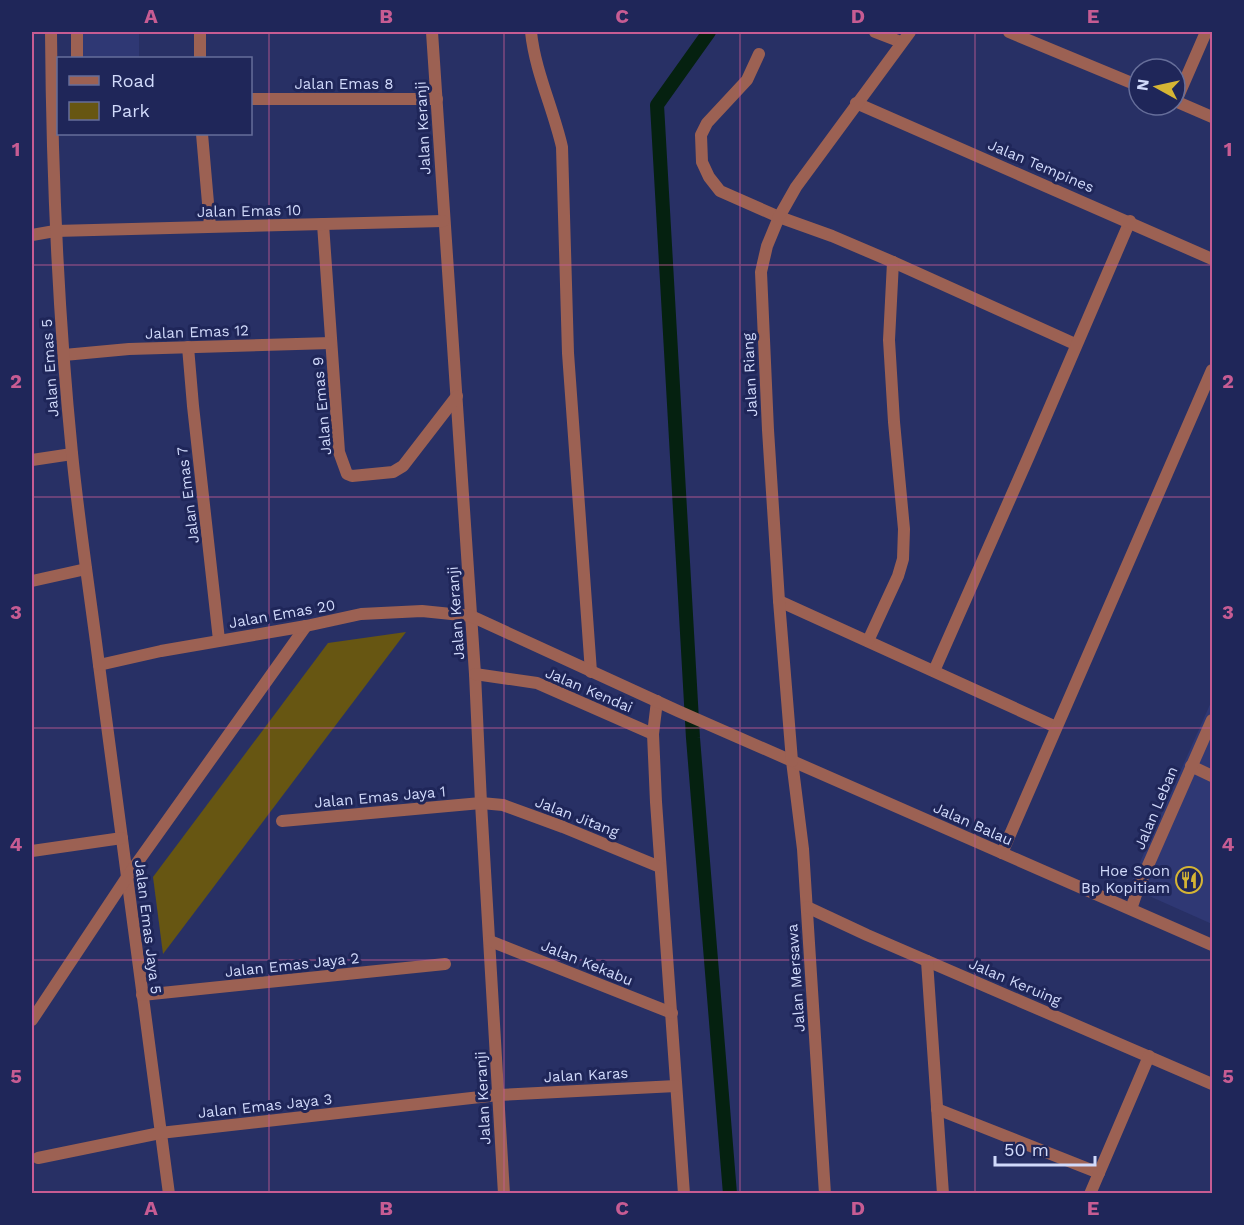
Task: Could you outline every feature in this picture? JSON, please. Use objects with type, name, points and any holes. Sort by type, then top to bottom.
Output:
[{"type":"street","name":"Jalan Emas 5","points":[[51,32],[55,104],[56,231],[64,355],[72,454],[99,665]]},
{"type":"street","points":[[76,32],[77,57]]},
{"type":"street","points":[[200,32],[200,57]]},
{"type":"street","name":"Jalan Keranji","points":[[432,32],[475,674],[504,1194]]},
{"type":"street","points":[[531,32],[538,71],[556,122],[561,147],[568,353],[591,672]]},
{"type":"street","points":[[875,32],[901,42]]},
{"type":"street","name":"Jalan Riang","points":[[792,761],[768,430],[761,272],[767,246],[779,218],[808,169],[910,32]]},
{"type":"street","points":[[1009,32],[1127,81]]},
{"type":"street","points":[[1187,74],[1206,32]]},
{"type":"street","points":[[759,54],[747,80],[707,123],[701,135],[702,162],[709,177],[720,191],[779,218],[832,236],[893,262],[1076,344]]},
{"type":"street","name":"Jalan Emas 8","points":[[252,99],[437,99]]},
{"type":"street","name":"Jalan Tempines","points":[[856,103],[1130,221],[1212,259]]},
{"type":"street","points":[[1187,106],[1212,117]]},
{"type":"street","points":[[202,135],[210,226]]},
{"type":"street","name":"Jalan Emas 10","points":[[32,235],[56,231],[443,221]]},
{"type":"street","points":[[934,671],[1130,221]]},
{"type":"street","name":"Jalan Emas 9","points":[[323,224],[339,452],[347,474],[352,476],[393,472],[403,466],[457,396]]},
{"type":"street","points":[[868,641],[898,576],[903,559],[904,530],[889,340],[893,262]]},
{"type":"street","name":"Jalan Emas 12","points":[[64,355],[129,349],[331,343]]},
{"type":"street","name":"Jalan Emas 7","points":[[188,347],[219,640]]},
{"type":"street","points":[[1002,853],[1212,370]]},
{"type":"street","points":[[32,454],[32,460],[72,454]]},
{"type":"street","points":[[32,581],[86,569]]},
{"type":"street","points":[[779,601],[1056,727]]},
{"type":"street","name":"Jalan Emas 20","points":[[99,665],[361,614],[422,611],[471,616],[591,672]]},
{"type":"street","points":[[32,1020],[127,877],[306,626]]},
{"type":"street","name":"Jalan Emas Jaya 5","points":[[99,665],[169,1194]]},
{"type":"street","name":"Jalan Balau","points":[[591,672],[1212,945]]},
{"type":"street","name":"Jalan Kendai","points":[[475,674],[537,684],[653,734]]},
{"type":"street","points":[[657,701],[653,734],[660,867],[684,1194]]},
{"type":"street","name":"Jalan Leban","points":[[1131,909],[1212,720]]},
{"type":"street","name":"Jalan Mersawa","points":[[792,761],[803,849],[825,1194]]},
{"type":"street","points":[[1191,766],[1212,776]]},
{"type":"street","name":"Jalan Emas Jaya 1","points":[[282,821],[481,803]]},
{"type":"street","name":"Jalan Jitang","points":[[481,803],[503,805],[660,867]]},
{"type":"street","points":[[32,852],[122,838]]},
{"type":"street","name":"Jalan Keruing","points":[[807,907],[1212,1084]]},
{"type":"street","name":"Jalan Kekabu","points":[[490,941],[672,1013]]},
{"type":"street","points":[[927,961],[942,1194]]},
{"type":"street","name":"Jalan Emas Jaya 2","points":[[142,995],[445,964]]},
{"type":"street","points":[[1090,1194],[1149,1056]]},
{"type":"street","name":"Jalan Karas","points":[[498,1095],[676,1086]]},
{"type":"street","name":"Jalan Emas Jaya 3","points":[[38,1158],[160,1133],[498,1095]]},
{"type":"street","points":[[937,1109],[1099,1173]]},
{"type":"shaded area","points":[[72,32],[139,32],[139,57],[72,57]]},
{"type":"shaded area","points":[[1212,700],[1212,924],[1129,887]]},
{"type":"green space","points":[[406,632],[163,954],[153,877],[328,643]]},
{"type":"waterway","points":[[709,32],[657,105],[693,738],[730,1194]]},
{"type":"place","name":"Hoe Soon Bp Kopitiam","points":[[1189,880]]}]
